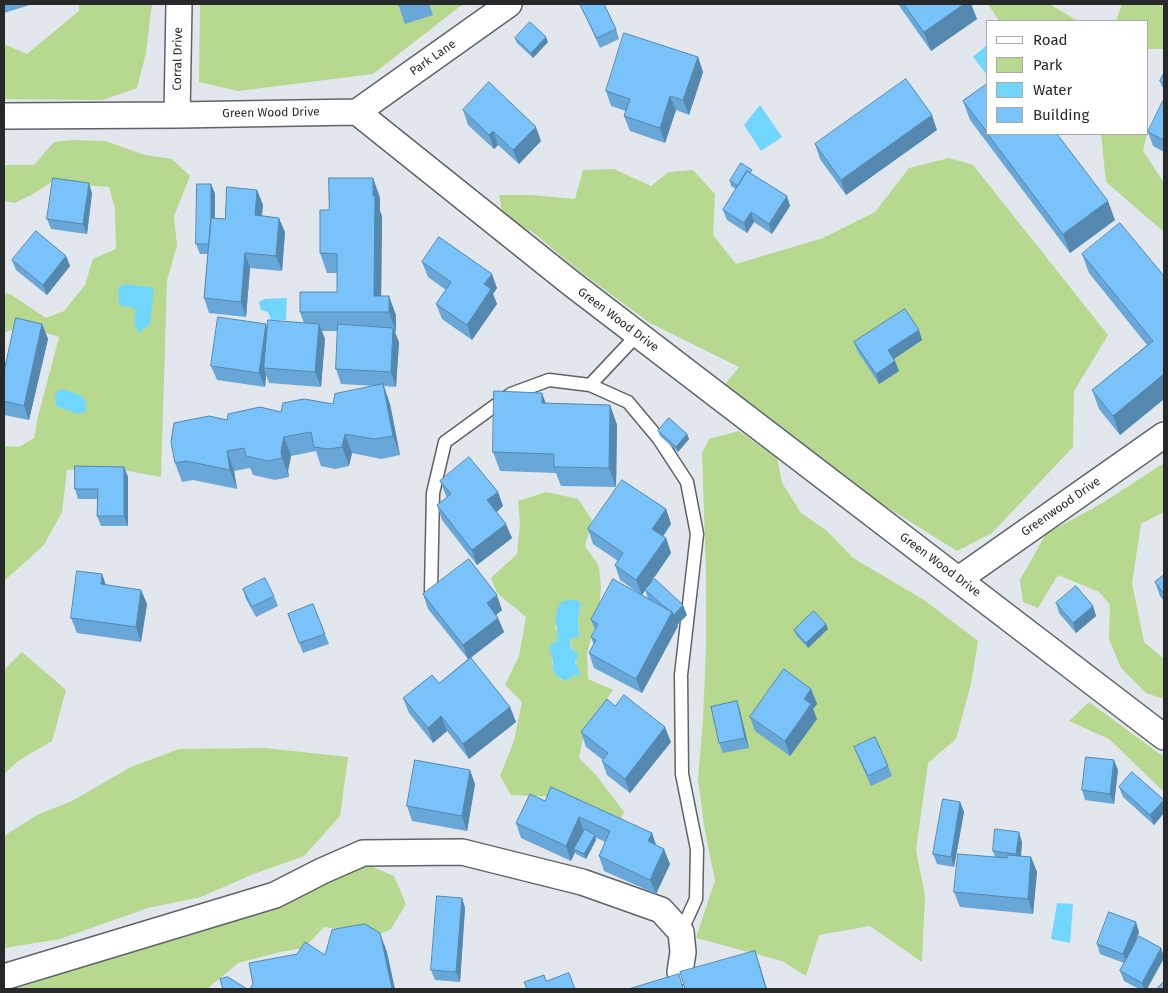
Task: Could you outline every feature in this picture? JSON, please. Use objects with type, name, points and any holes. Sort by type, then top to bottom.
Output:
[{"type":"street","name":"Corral Drive","points":[[177,115],[179,4]]},
{"type":"street","name":"Park Lane","points":[[357,112],[509,4]]},
{"type":"street","name":"Green Wood Drive","points":[[4,116],[357,112],[564,278],[1164,738]]},
{"type":"street","name":"Greenwood Drive","points":[[959,579],[1164,435]]},
{"type":"street","points":[[4,977],[275,895],[363,853],[462,852],[582,882],[661,910],[681,932],[683,952],[680,972]]},
{"type":"lane","points":[[590,385],[638,334]]},
{"type":"lane","points":[[431,591],[433,493],[445,442],[511,394],[549,380],[590,385],[628,402],[659,439],[688,482],[696,534],[680,675],[682,774],[698,849],[696,898],[681,932]]},
{"type":"green space","points":[[79,4],[152,4],[146,53],[137,88],[103,100],[4,99],[4,44],[27,54],[79,11]]},
{"type":"green space","points":[[200,4],[463,4],[373,74],[238,91],[199,82]]},
{"type":"green space","points":[[988,4],[1049,4],[1076,20],[998,20]]},
{"type":"green space","points":[[1122,4],[1164,4],[1164,49],[1148,49],[1148,20],[1116,20]]},
{"type":"green space","points":[[1101,135],[1147,135],[1143,151],[1164,183],[1164,232],[1106,182]]},
{"type":"green space","points":[[72,140],[105,141],[145,155],[172,159],[190,176],[174,216],[177,246],[167,280],[161,477],[106,467],[67,470],[62,512],[44,545],[4,581],[4,446],[19,447],[34,438],[59,337],[24,329],[11,330],[4,333],[4,293],[10,294],[46,318],[64,311],[85,285],[93,259],[116,249],[115,209],[109,187],[85,185],[56,179],[15,203],[4,201],[4,165],[34,165],[54,142]]},
{"type":"green space","points":[[949,158],[973,165],[1108,335],[1074,391],[1073,447],[992,533],[957,551],[829,471],[723,387],[739,367],[650,323],[579,271],[534,233],[503,216],[499,195],[532,195],[575,199],[583,170],[614,169],[651,186],[669,172],[693,170],[715,194],[713,235],[736,264],[823,238],[875,212],[909,168]]},
{"type":"green space","points":[[739,431],[777,458],[782,483],[801,513],[827,531],[853,558],[924,600],[978,641],[971,684],[956,739],[928,763],[916,850],[925,895],[922,962],[870,926],[819,935],[806,976],[782,961],[696,938],[715,880],[704,826],[698,778],[706,647],[706,571],[702,453],[709,439]]},
{"type":"green space","points":[[1164,463],[1164,512],[1141,524],[1132,583],[1144,642],[1164,659],[1164,699],[1146,693],[1121,668],[1109,639],[1110,605],[1099,592],[1058,575],[1038,608],[1023,602],[1020,580],[1046,534],[1104,502]]},
{"type":"green space","points":[[546,492],[578,499],[592,520],[585,546],[599,566],[601,588],[599,611],[587,653],[588,679],[613,690],[584,733],[579,758],[596,775],[624,812],[619,823],[559,797],[511,795],[500,776],[514,741],[522,702],[505,685],[519,656],[526,617],[497,593],[491,578],[517,554],[520,523],[518,501]],"holes":[[[581,605],[578,619],[579,636],[570,639],[579,677],[574,675],[564,681],[552,669],[552,647],[557,641],[558,635],[555,626]]]},
{"type":"green space","points":[[22,652],[66,690],[52,741],[18,761],[4,774],[4,670]]},
{"type":"green space","points":[[1089,702],[1164,757],[1164,792],[1109,739],[1069,721]]},
{"type":"green space","points":[[265,748],[348,757],[340,816],[304,856],[251,875],[201,897],[148,908],[60,939],[4,948],[4,836],[37,815],[72,801],[131,767],[179,749]]},
{"type":"green space","points":[[368,865],[394,876],[406,904],[391,929],[380,934],[324,927],[304,948],[238,963],[207,989],[15,989],[268,908],[314,886]]},
{"type":"water","points":[[986,46],[986,74],[973,57]]},
{"type":"water","points":[[760,105],[782,137],[761,151],[744,125]]},
{"type":"water","points":[[125,284],[154,288],[150,324],[139,333],[134,323],[136,312],[134,308],[119,305],[118,288]]},
{"type":"water","points":[[287,298],[286,320],[271,320],[268,312],[261,310],[259,302],[264,299]]},
{"type":"water","points":[[62,389],[82,396],[86,402],[86,412],[78,414],[56,406],[55,393]]},
{"type":"water","points":[[577,600],[581,604],[578,619],[579,637],[570,639],[570,645],[579,654],[575,663],[579,668],[579,677],[574,675],[565,681],[557,676],[552,669],[553,663],[549,646],[557,641],[556,614],[558,608],[561,602]]},
{"type":"water","points":[[1057,903],[1073,904],[1070,943],[1051,939]]},
{"type":"building","points":[[580,4],[604,4],[616,29],[597,38]]},
{"type":"building","points":[[904,4],[964,4],[924,32]]},
{"type":"building","points":[[530,22],[546,37],[531,53],[515,38]]},
{"type":"building","points":[[624,33],[698,57],[683,100],[670,96],[660,128],[624,116],[630,99],[606,91]]},
{"type":"building","points":[[1164,73],[1164,84],[1160,81]]},
{"type":"building","points":[[906,79],[932,115],[841,180],[815,144]]},
{"type":"building","points":[[489,82],[536,127],[513,150],[493,131],[489,135],[463,110]]},
{"type":"building","points":[[986,85],[986,131],[963,101]]},
{"type":"building","points":[[1164,101],[1164,140],[1148,132]]},
{"type":"building","points":[[989,135],[1058,135],[1108,201],[1063,234]]},
{"type":"building","points":[[741,163],[752,170],[750,173],[747,171],[738,186],[730,181]]},
{"type":"building","points":[[747,171],[787,196],[769,224],[751,212],[744,223],[723,210]]},
{"type":"building","points":[[53,178],[89,183],[83,224],[47,219]]},
{"type":"building","points":[[329,178],[373,178],[373,196],[375,196],[374,296],[389,296],[389,312],[300,312],[300,292],[337,292],[337,254],[320,253],[320,210],[329,210]]},
{"type":"building","points":[[197,184],[211,184],[209,244],[196,244]]},
{"type":"building","points":[[227,187],[257,190],[255,215],[279,218],[276,256],[245,253],[241,302],[204,298],[211,218],[225,219]]},
{"type":"building","points":[[1120,223],[1164,276],[1164,374],[1113,416],[1092,390],[1153,341],[1082,254]]},
{"type":"building","points":[[36,231],[66,256],[43,285],[12,260]]},
{"type":"building","points":[[439,237],[492,274],[484,284],[491,289],[467,325],[436,304],[451,282],[422,262]]},
{"type":"building","points":[[905,309],[919,330],[888,350],[895,361],[876,374],[854,342]]},
{"type":"building","points":[[218,317],[266,324],[259,373],[211,366]]},
{"type":"building","points":[[16,318],[42,324],[24,406],[4,401],[4,372]]},
{"type":"building","points":[[268,320],[319,324],[315,372],[264,368]]},
{"type":"building","points":[[338,324],[393,328],[391,372],[336,369]]},
{"type":"building","points":[[383,384],[393,436],[374,439],[345,434],[342,447],[328,449],[314,447],[311,432],[284,437],[281,451],[282,458],[268,461],[246,456],[244,448],[227,451],[230,470],[186,461],[175,463],[171,442],[174,423],[209,416],[227,420],[228,414],[260,407],[281,412],[283,403],[304,399],[333,404],[335,394]]},
{"type":"building","points":[[494,391],[542,393],[542,403],[610,405],[609,468],[554,467],[554,454],[493,452]]},
{"type":"building","points":[[669,418],[687,434],[676,447],[658,431]]},
{"type":"building","points":[[469,457],[498,492],[487,500],[506,524],[472,550],[437,505],[451,494],[440,481]]},
{"type":"building","points":[[75,466],[124,467],[124,516],[97,516],[98,489],[75,489]]},
{"type":"building","points":[[622,480],[666,509],[652,529],[666,538],[636,580],[615,565],[623,553],[588,529]]},
{"type":"building","points":[[469,559],[497,595],[487,603],[498,618],[463,645],[423,594]]},
{"type":"building","points":[[77,571],[102,574],[101,584],[141,590],[136,627],[71,618]]},
{"type":"building","points":[[1164,575],[1164,594],[1155,582]]},
{"type":"building","points":[[265,578],[274,596],[252,607],[243,589]]},
{"type":"building","points":[[613,579],[672,612],[636,679],[589,653],[596,640],[591,637],[598,624],[591,620]]},
{"type":"building","points":[[655,579],[683,605],[674,615],[645,590]]},
{"type":"building","points":[[1076,586],[1093,606],[1073,623],[1056,603]]},
{"type":"building","points":[[313,604],[325,634],[299,643],[288,614]]},
{"type":"building","points":[[814,611],[826,624],[806,643],[794,630]]},
{"type":"building","points":[[471,658],[510,707],[463,744],[441,716],[428,728],[403,698],[432,675],[439,683]]},
{"type":"building","points":[[784,669],[811,689],[804,699],[811,704],[785,741],[750,717]]},
{"type":"building","points":[[624,695],[665,727],[625,779],[602,761],[608,753],[581,732],[607,699],[615,706]]},
{"type":"building","points":[[737,701],[745,738],[719,743],[711,707]]},
{"type":"building","points":[[875,737],[888,766],[868,776],[854,747]]},
{"type":"building","points":[[1086,757],[1114,760],[1110,794],[1082,790]]},
{"type":"building","points":[[415,760],[470,770],[462,816],[407,806]]},
{"type":"building","points":[[1132,772],[1164,800],[1150,815],[1119,787]]},
{"type":"building","points":[[551,787],[652,833],[648,841],[664,849],[650,880],[599,856],[610,831],[579,817],[566,846],[516,823],[530,794],[545,801]]},
{"type":"building","points":[[943,799],[960,802],[951,857],[933,854]]},
{"type":"building","points":[[585,829],[595,835],[584,854],[574,849]]},
{"type":"building","points":[[995,829],[1019,832],[1016,854],[993,851]]},
{"type":"building","points":[[958,854],[1007,858],[1007,855],[1031,857],[1028,899],[954,892]]},
{"type":"building","points":[[437,896],[462,898],[456,972],[431,970]]},
{"type":"building","points":[[1109,912],[1136,922],[1123,954],[1097,944]]},
{"type":"building","points":[[365,924],[380,933],[392,989],[250,989],[253,984],[249,963],[297,954],[305,942],[325,955],[332,930]]},
{"type":"building","points":[[1139,936],[1161,948],[1142,983],[1120,971]]},
{"type":"building","points":[[755,951],[766,989],[685,989],[680,972]]},
{"type":"building","points":[[569,973],[575,989],[527,989],[524,982],[544,975],[546,981]]},
{"type":"building","points":[[679,974],[683,989],[629,989]]},
{"type":"building","points":[[228,977],[247,989],[223,989],[220,979]]},
{"type":"building","points":[[1164,981],[1164,989],[1157,989]]}]
